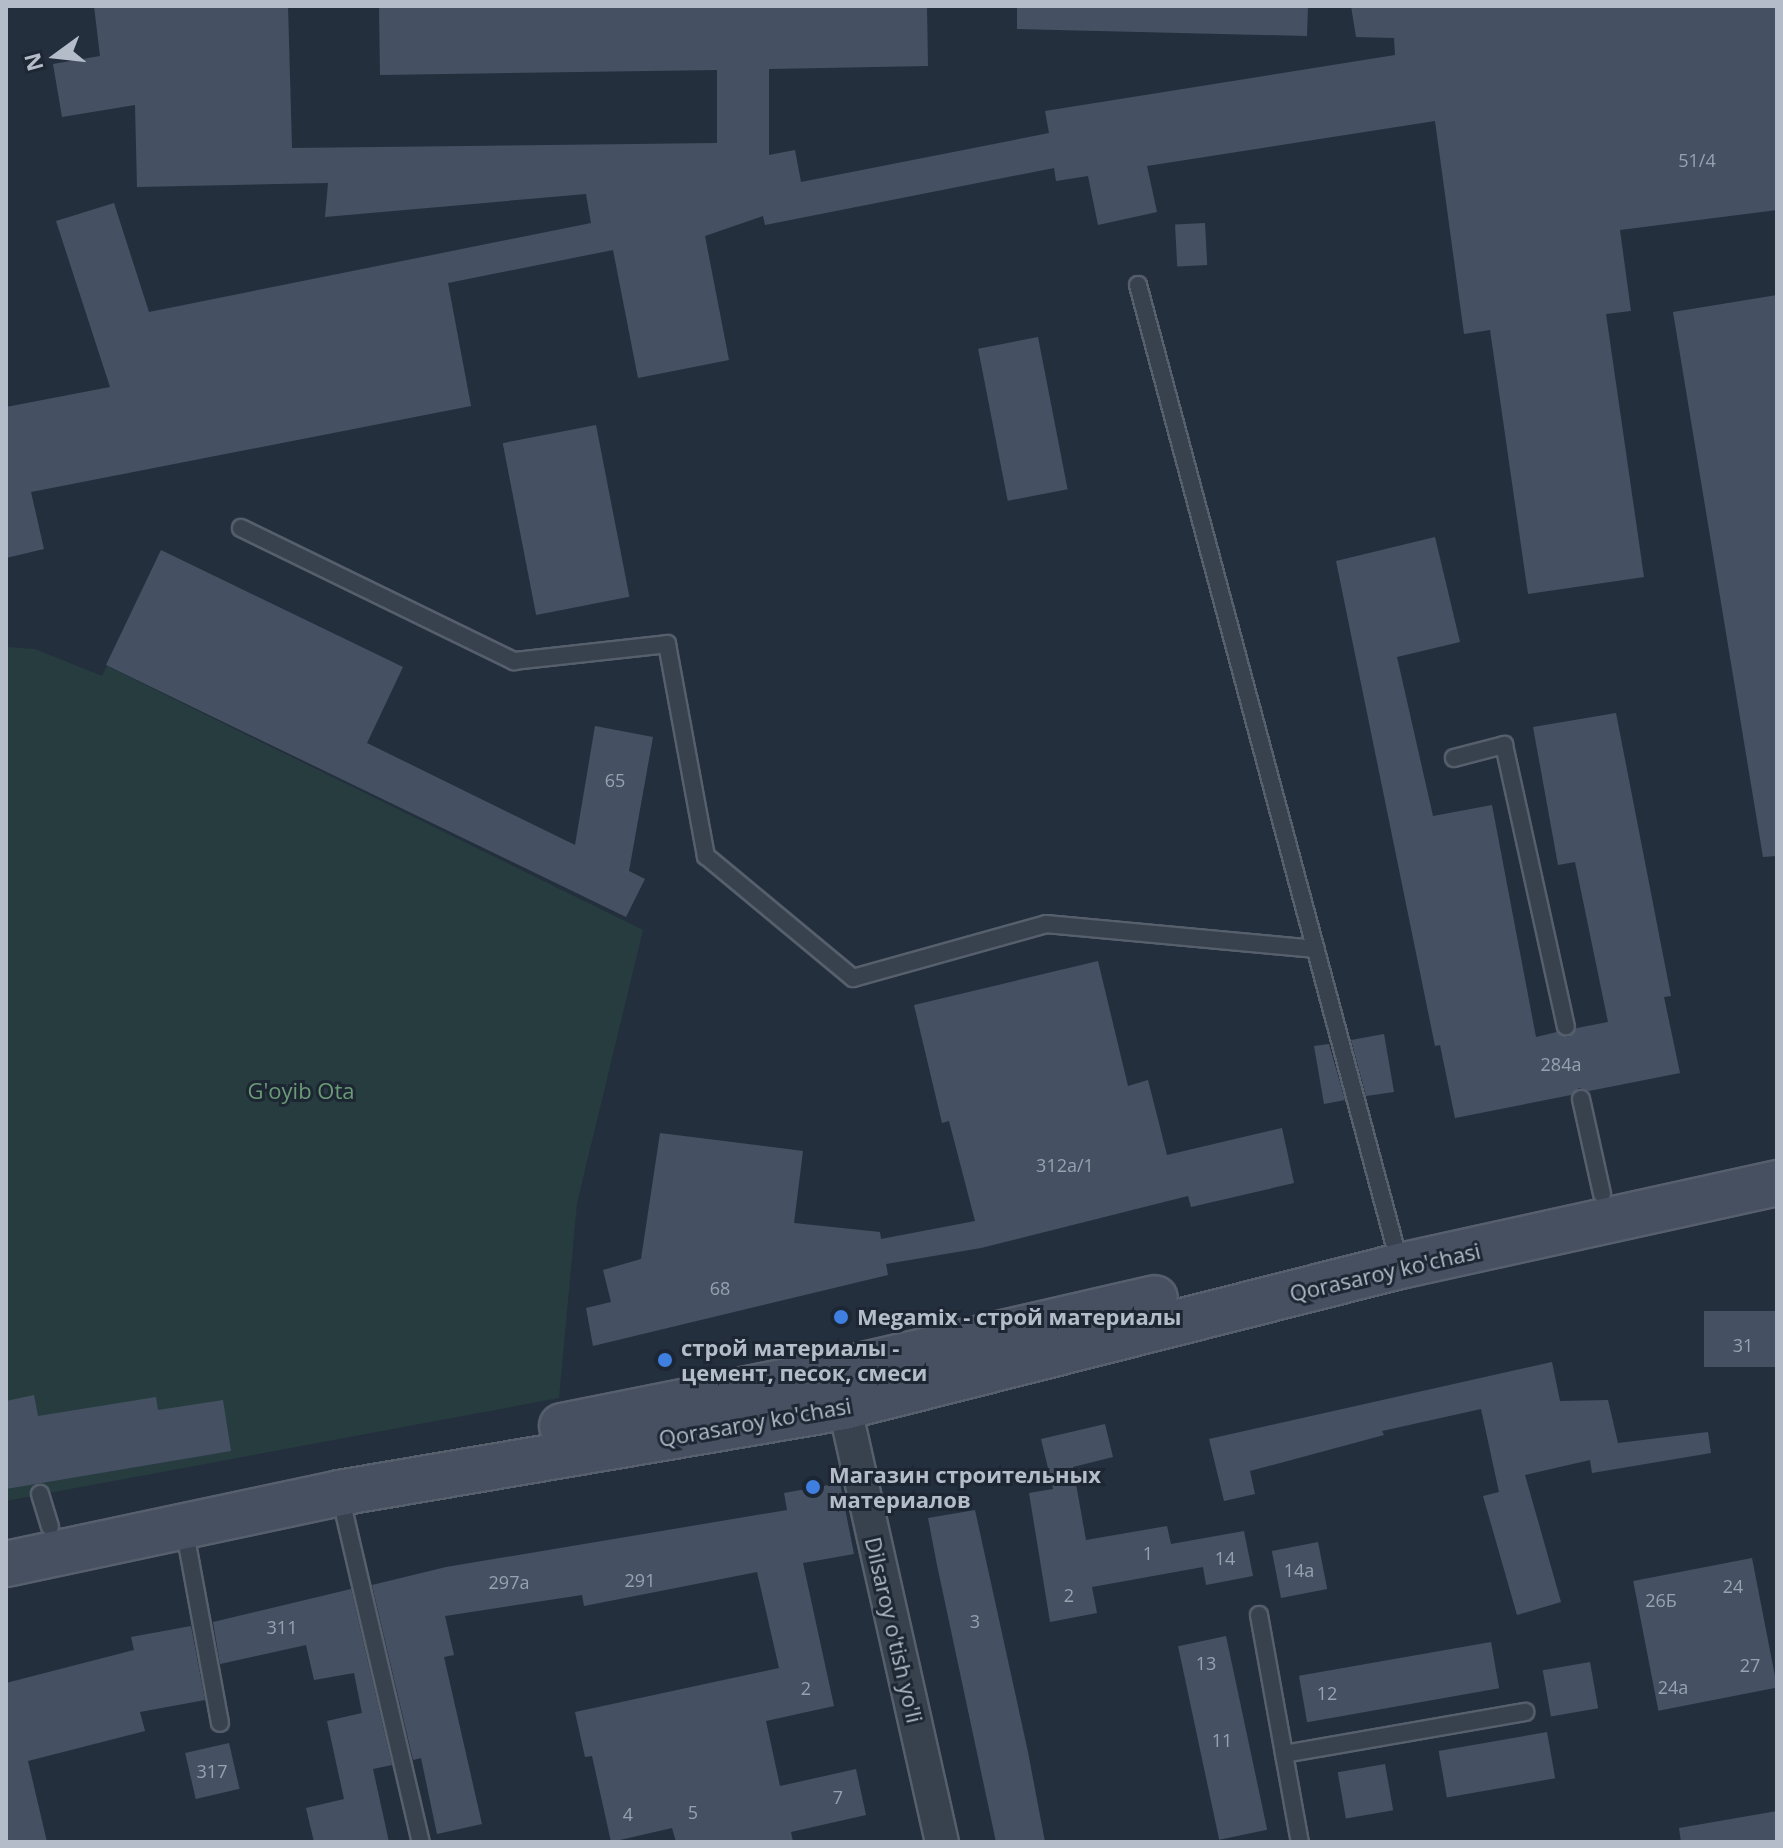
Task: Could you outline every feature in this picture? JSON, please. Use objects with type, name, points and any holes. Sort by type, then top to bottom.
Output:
[{"type":"main road","name":"Qorasaroy ko'chasi","points":[[6,1564],[840,1389],[1397,1254],[1602,1194],[1777,1153]]},
{"type":"main road","name":"Qorasaroy ko'chasi","points":[[1397,1254],[1777,1183]]},
{"type":"main road","name":"Qorasaroy ko'chasi","points":[[6,1536],[45,1510],[840,1389]]},
{"type":"street","name":"Dilsaroy o'tish yo'li","points":[[840,1389],[942,1842]]},
{"type":"lane","points":[[1138,285],[1397,1254]]},
{"type":"lane","points":[[241,528],[514,661],[667,644],[706,856],[853,978],[1046,924],[1316,949]]},
{"type":"lane","points":[[1454,758],[1504,745],[1566,1026]]},
{"type":"lane","points":[[1581,1099],[1602,1194]]},
{"type":"lane","points":[[339,1493],[421,1842]]},
{"type":"lane","points":[[184,1525],[220,1723]]},
{"type":"lane","points":[[1259,1615],[1300,1842]]},
{"type":"lane","points":[[1284,1754],[1525,1712]]},
{"type":"green space","name":"G'oyib Ota","points":[[6,647],[35,649],[102,676],[107,666],[643,930],[577,1203],[559,1398],[6,1501]]},
{"type":"building","points":[[94,6],[288,6],[292,148],[717,143],[717,70],[380,75],[379,6],[927,6],[928,66],[769,69],[769,155],[795,150],[801,182],[1049,133],[1045,111],[1395,55],[1394,38],[1356,37],[1351,6],[1777,6],[1777,210],[1620,230],[1631,311],[1606,314],[1644,577],[1528,594],[1490,330],[1464,334],[1435,121],[1147,166],[1157,212],[1098,225],[1088,176],[1056,181],[1054,168],[765,225],[763,216],[705,236],[729,360],[638,378],[613,250],[448,283],[471,406],[31,492],[44,549],[6,558],[6,407],[110,387],[56,221],[114,203],[149,312],[591,223],[586,194],[325,217],[328,183],[137,187],[135,105],[62,117],[53,64],[100,56]]},
{"type":"building","points":[[1017,6],[1308,6],[1307,36],[1017,29]]},
{"type":"building","points":[[1205,223],[1207,265],[1177,267],[1175,225]]},
{"type":"building","points":[[1777,295],[1777,856],[1763,857],[1673,312]]},
{"type":"building","points":[[1038,337],[1068,489],[1008,501],[978,349]]},
{"type":"building","points":[[596,425],[629,597],[536,615],[503,443]]},
{"type":"building","points":[[1435,537],[1460,642],[1397,657],[1433,816],[1492,805],[1536,1037],[1557,1032],[1568,1037],[1577,1028],[1608,1022],[1575,862],[1558,865],[1533,727],[1616,713],[1671,996],[1664,997],[1680,1073],[1589,1091],[1579,1088],[1571,1095],[1455,1118],[1440,1045],[1435,1046],[1336,561]]},
{"type":"building","points":[[161,550],[403,667],[367,743],[575,845],[595,726],[653,737],[629,871],[645,879],[626,917],[106,665]]},
{"type":"building","points":[[1098,961],[1128,1086],[1148,1080],[1167,1155],[1282,1128],[1294,1183],[1191,1207],[1188,1196],[981,1248],[886,1264],[888,1275],[593,1346],[586,1308],[611,1302],[603,1270],[641,1259],[660,1133],[803,1151],[794,1223],[880,1232],[881,1239],[975,1221],[949,1121],[942,1123],[914,1005]]},
{"type":"building","points":[[1384,1034],[1394,1092],[1366,1096],[1351,1040]]},
{"type":"building","points":[[1329,1044],[1345,1100],[1324,1104],[1314,1046]]},
{"type":"building","points":[[1704,1311],[1777,1311],[1777,1367],[1704,1367]]},
{"type":"building","points":[[1552,1362],[1560,1401],[1608,1400],[1618,1443],[1708,1432],[1711,1453],[1592,1473],[1590,1460],[1525,1475],[1561,1602],[1517,1615],[1483,1496],[1499,1492],[1481,1409],[1382,1431],[1384,1435],[1250,1471],[1255,1494],[1224,1501],[1209,1439]]},
{"type":"building","points":[[34,1395],[38,1416],[156,1397],[158,1410],[223,1400],[231,1451],[6,1489],[6,1401]]},
{"type":"building","points":[[1105,1424],[1113,1457],[1073,1467],[1086,1540],[1167,1526],[1171,1544],[1244,1531],[1253,1576],[1206,1585],[1203,1567],[1092,1587],[1097,1613],[1050,1622],[1029,1493],[1053,1489],[1041,1439]]},
{"type":"building","points":[[840,1483],[854,1554],[803,1563],[834,1706],[766,1721],[780,1786],[856,1769],[866,1815],[791,1832],[793,1842],[676,1842],[672,1828],[611,1842],[592,1756],[585,1757],[575,1712],[779,1668],[757,1572],[584,1606],[582,1595],[445,1616],[454,1655],[444,1657],[482,1824],[437,1834],[421,1758],[413,1760],[372,1585],[446,1567],[787,1510],[784,1493]]},
{"type":"building","points":[[975,1510],[1045,1842],[996,1842],[937,1565],[928,1518]]},
{"type":"building","points":[[1318,1542],[1327,1589],[1281,1598],[1272,1551]]},
{"type":"building","points":[[1752,1558],[1777,1688],[1658,1711],[1633,1581]]},
{"type":"building","points":[[351,1589],[392,1765],[373,1769],[389,1842],[314,1842],[306,1808],[344,1799],[327,1721],[362,1713],[354,1673],[314,1680],[306,1645],[220,1664],[213,1622]]},
{"type":"building","points":[[191,1626],[205,1700],[140,1712],[145,1731],[28,1761],[47,1842],[6,1842],[6,1683],[134,1650],[131,1637]]},
{"type":"building","points":[[1226,1636],[1267,1830],[1219,1840],[1178,1646]]},
{"type":"building","points":[[1491,1642],[1499,1688],[1307,1722],[1299,1676]]},
{"type":"building","points":[[1590,1662],[1598,1708],[1551,1717],[1543,1670]]},
{"type":"building","points":[[1547,1732],[1555,1778],[1447,1797],[1439,1751]]},
{"type":"building","points":[[229,1743],[240,1789],[196,1799],[185,1753]]},
{"type":"building","points":[[1385,1764],[1393,1810],[1346,1819],[1338,1772]]},
{"type":"building","points":[[1777,1811],[1777,1842],[1681,1842],[1679,1828]]},
{"type":"place","name":"Megamix - строй материалы","points":[[841,1317]]},
{"type":"place","name":"строй материалы - цемент, песок, смеси","points":[[665,1360]]},
{"type":"place","name":"Магазин строительных материалов","points":[[813,1487]]}]
